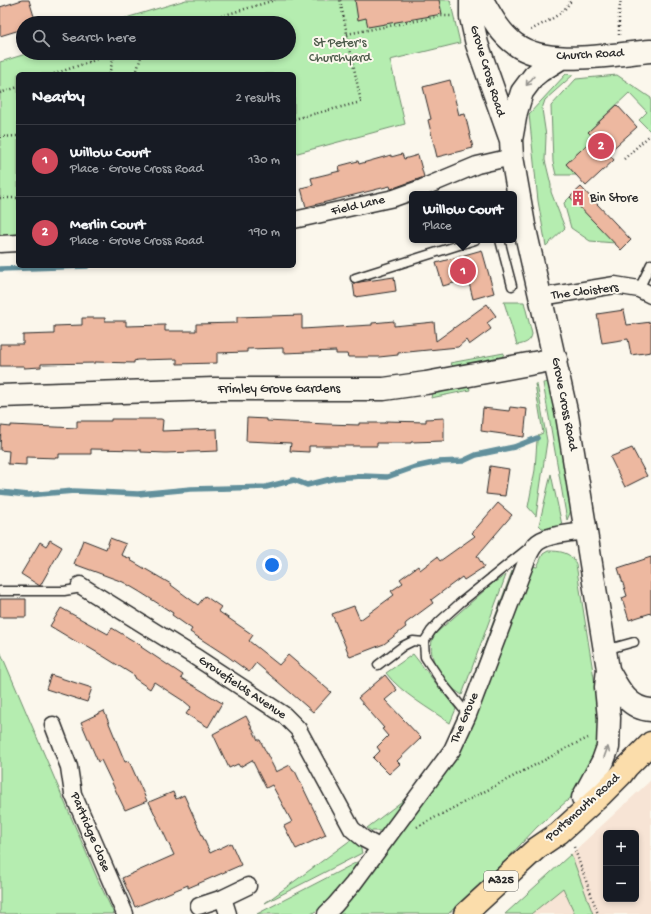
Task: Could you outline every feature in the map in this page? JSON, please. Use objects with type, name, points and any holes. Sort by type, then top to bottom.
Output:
[{"type":"main road","name":"Grove Cross Road","points":[[471,0],[471,17],[477,44],[511,149],[515,191]]},
{"type":"main road","name":"Church Road","points":[[482,0],[498,28],[514,43],[524,49],[540,55],[561,58],[651,51]]},
{"type":"main road","name":"Grove Cross Road","points":[[511,149],[516,112],[522,92],[540,70],[561,58]]},
{"type":"main road","name":"Grove Cross Road","points":[[517,208],[519,227],[541,297],[568,415],[606,660],[606,687],[609,724],[608,746],[603,761],[583,798]]},
{"type":"main road","name":"Frimley Grove Gardens","points":[[0,396],[214,389],[384,389],[426,383],[556,359]]},
{"type":"main road","name":"Grove Cross Road","points":[[606,660],[620,693],[628,701],[639,708],[651,710]]},
{"type":"main road","name":"Portsmouth Road","points":[[465,914],[537,848],[559,833],[622,775],[626,767],[651,744]]},
{"type":"main road","name":"Portsmouth Road","points":[[537,848],[553,826],[583,798],[618,768],[626,767]]},
{"type":"street","name":"Field Lane","points":[[412,191],[477,165],[511,149]]},
{"type":"street","name":"Field Lane","points":[[296,220],[394,198],[409,192]]},
{"type":"street","points":[[0,244],[16,243]]},
{"type":"street","name":"The Cloisters","points":[[541,297],[615,285],[645,292]]},
{"type":"street","points":[[535,545],[542,539],[551,536],[586,531]]},
{"type":"street","name":"The Grove","points":[[326,914],[353,884],[452,750],[468,715],[526,562],[535,545]]},
{"type":"street","name":"Grovefields Avenue","points":[[80,585],[194,656],[284,715],[298,729],[352,829],[364,840],[379,847]]},
{"type":"street","name":"Partridge Close","points":[[53,725],[69,767],[73,794],[125,914]]},
{"type":"street","points":[[199,906],[223,898],[248,886]]},
{"type":"street","points":[[223,898],[228,914]]},
{"type":"lane","points":[[355,278],[466,243]]},
{"type":"lane","points":[[501,243],[512,286]]},
{"type":"lane","points":[[645,292],[651,264]]},
{"type":"lane","points":[[468,715],[442,684],[425,657],[424,642],[440,621],[460,603],[535,545]]},
{"type":"lane","points":[[0,591],[64,591],[76,589],[80,585]]},
{"type":"lane","points":[[378,665],[403,646],[413,641],[424,642]]},
{"type":"lane","points":[[606,660],[634,642]]},
{"type":"path","points":[[221,16],[274,0]]},
{"type":"path","points":[[296,118],[361,102],[340,0]]},
{"type":"path","points":[[526,33],[568,7],[572,0]]},
{"type":"path","points":[[619,41],[619,11],[621,0]]},
{"type":"path","points":[[347,34],[442,16]]},
{"type":"path","points":[[60,72],[94,60]]},
{"type":"path","points":[[110,72],[113,60]]},
{"type":"path","points":[[137,72],[140,60]]},
{"type":"path","points":[[0,93],[16,88]]},
{"type":"path","points":[[624,159],[651,134]]},
{"type":"path","points":[[0,137],[16,136]]},
{"type":"path","points":[[0,198],[16,198]]},
{"type":"path","points":[[415,828],[575,744],[595,736]]},
{"type":"path","points":[[573,845],[598,914]]},
{"type":"shaded area","points":[[651,780],[651,914],[506,914]]},
{"type":"green space","name":"St Peter's Churchyard","points":[[186,0],[450,0],[460,43],[390,60],[405,124],[296,153],[296,72],[16,72],[16,241],[0,241],[0,62],[16,57],[16,60],[296,60],[296,16],[132,16]]},
{"type":"green space","points":[[566,74],[573,75],[545,100],[542,109],[546,136],[545,160],[551,185],[551,192],[565,228],[546,246],[538,201],[529,114]]},
{"type":"green space","points":[[617,75],[651,98],[651,132],[639,120],[647,112],[629,93],[588,132],[594,138],[566,164],[576,175],[556,175],[553,162],[551,106],[576,79]]},
{"type":"green space","points":[[570,197],[615,243],[590,241],[571,228],[564,203]]},
{"type":"green space","points":[[504,302],[524,302],[532,334],[527,342],[517,345]]},
{"type":"green space","points":[[504,353],[502,358],[454,367],[450,363]]},
{"type":"green space","points":[[550,382],[573,506],[567,520],[543,383]]},
{"type":"green space","points":[[535,384],[537,384],[547,441],[536,516],[528,507],[535,470],[537,440],[539,439],[538,435],[543,433]]},
{"type":"green space","points":[[469,386],[470,390],[431,398],[432,394]]},
{"type":"green space","points":[[551,474],[562,525],[547,529],[542,528],[539,525]]},
{"type":"green space","points":[[548,551],[565,553],[574,560],[576,564],[603,735],[583,787],[537,827],[506,860],[448,914],[339,914],[349,902],[482,698],[533,566],[537,567],[543,554]]},
{"type":"green space","points":[[517,566],[469,698],[466,696],[512,571]]},
{"type":"green space","points":[[506,575],[462,695],[450,686],[436,667],[431,646],[433,639],[436,633],[493,583]]},
{"type":"green space","points":[[0,651],[98,880],[114,914],[0,914]]},
{"type":"green space","points":[[413,654],[456,709],[450,723],[408,694],[386,673]]},
{"type":"green space","points":[[410,795],[382,831],[371,831],[367,828]]},
{"type":"green space","points":[[352,839],[360,846],[362,853],[265,903]]},
{"type":"green space","points":[[571,854],[593,914],[575,914],[563,888],[531,914],[505,914]]},
{"type":"green space","points":[[361,860],[333,897],[326,904],[311,914],[257,914]]},
{"type":"building","points":[[22,0],[29,0],[34,16],[16,16],[16,31],[0,36],[0,7]]},
{"type":"building","points":[[355,0],[439,0],[442,14],[368,27],[366,18],[358,20]]},
{"type":"building","points":[[450,80],[459,115],[465,114],[473,148],[437,157],[428,120],[431,119],[423,87]]},
{"type":"building","points":[[617,105],[637,127],[608,153],[614,160],[586,186],[566,164],[594,138],[588,132]]},
{"type":"building","points":[[402,154],[404,159],[418,155],[424,177],[391,189],[390,186],[306,207],[301,188],[313,185],[311,178],[340,171],[339,166],[358,161],[359,164],[391,155],[391,157]]},
{"type":"building","points":[[581,187],[631,240],[621,250],[570,197]]},
{"type":"building","points":[[482,250],[494,293],[473,299],[468,279],[443,286],[436,263]]},
{"type":"building","points":[[394,277],[396,291],[355,297],[353,283]]},
{"type":"building","points":[[487,304],[496,316],[487,323],[491,329],[469,345],[466,340],[458,347],[398,353],[398,355],[379,357],[348,357],[347,354],[336,354],[336,351],[283,353],[283,348],[247,349],[247,352],[217,353],[217,363],[177,364],[177,359],[137,360],[134,361],[134,363],[95,362],[41,364],[41,367],[24,368],[24,366],[0,366],[0,344],[23,344],[23,335],[54,334],[54,326],[82,325],[82,318],[105,318],[105,321],[126,321],[126,326],[165,325],[165,331],[196,331],[196,324],[237,323],[237,317],[302,315],[302,329],[372,325],[372,323],[394,321],[394,326],[434,322],[436,341]]},
{"type":"building","points":[[624,310],[627,325],[651,322],[651,352],[631,355],[628,339],[602,343],[597,314]]},
{"type":"building","points":[[510,407],[527,409],[524,437],[481,431],[483,408],[509,411]]},
{"type":"building","points":[[247,418],[267,419],[267,421],[359,425],[359,423],[386,423],[386,421],[426,422],[426,419],[444,418],[444,441],[377,443],[377,446],[309,446],[309,452],[290,451],[291,443],[246,441]]},
{"type":"building","points":[[111,419],[161,419],[163,420],[162,431],[217,429],[218,451],[166,453],[141,452],[141,450],[91,449],[91,454],[59,454],[59,458],[26,457],[26,465],[8,464],[9,451],[0,450],[1,426],[11,427],[11,425],[77,428],[77,421],[111,421]]},
{"type":"building","points":[[632,448],[647,476],[625,487],[610,457]]},
{"type":"building","points":[[490,466],[509,469],[505,496],[486,494]]},
{"type":"building","points":[[498,503],[512,515],[477,556],[484,567],[464,580],[462,577],[431,600],[433,603],[406,623],[406,627],[384,644],[350,657],[332,614],[354,606],[360,620],[394,595],[391,591],[403,583],[400,579],[418,566],[420,570],[437,557],[440,561],[475,536],[472,533]]},
{"type":"building","points":[[110,538],[126,544],[121,555],[131,559],[130,560],[171,584],[198,605],[205,596],[221,607],[218,611],[253,635],[249,641],[279,665],[288,655],[331,692],[313,712],[256,663],[249,672],[190,632],[192,629],[172,615],[173,613],[140,592],[123,582],[74,564],[83,540],[106,549]]},
{"type":"building","points":[[50,540],[62,547],[40,586],[21,574],[40,542],[46,546]]},
{"type":"building","points":[[651,557],[651,613],[629,620],[622,598],[627,596],[618,568]]},
{"type":"building","points":[[0,599],[26,599],[26,617],[0,617]]},
{"type":"building","points":[[61,608],[108,634],[112,628],[142,646],[141,647],[183,675],[181,678],[222,703],[208,727],[186,714],[191,707],[185,702],[154,682],[150,689],[134,678],[135,676],[50,626]]},
{"type":"building","points":[[51,675],[92,688],[87,702],[46,689]]},
{"type":"building","points":[[385,675],[397,690],[385,700],[421,738],[397,761],[400,764],[389,774],[373,758],[380,751],[377,747],[388,736],[382,729],[384,728],[358,698]]},
{"type":"building","points":[[104,711],[125,762],[129,761],[147,801],[125,810],[101,760],[98,762],[81,722]]},
{"type":"building","points":[[246,716],[276,772],[290,765],[293,771],[295,771],[326,835],[296,849],[284,826],[292,822],[272,785],[266,788],[252,760],[240,767],[238,764],[229,768],[213,734]]},
{"type":"building","points":[[173,792],[176,799],[184,795],[210,853],[231,843],[241,865],[188,888],[188,885],[135,907],[122,878],[174,855],[149,802]]},
{"type":"waterway","points":[[0,269],[29,268]]},
{"type":"waterway","points":[[0,492],[28,495],[74,491],[138,494],[191,489],[266,487],[294,480],[307,485],[335,478],[362,476],[387,477],[415,467],[438,462],[463,461],[476,455],[514,447],[537,438]]},
{"type":"place","name":"Merlin Court","points":[[601,146]]},
{"type":"place","name":"Bin Store","points":[[578,198]]},
{"type":"place","name":"Willow Court","points":[[463,271]]}]
